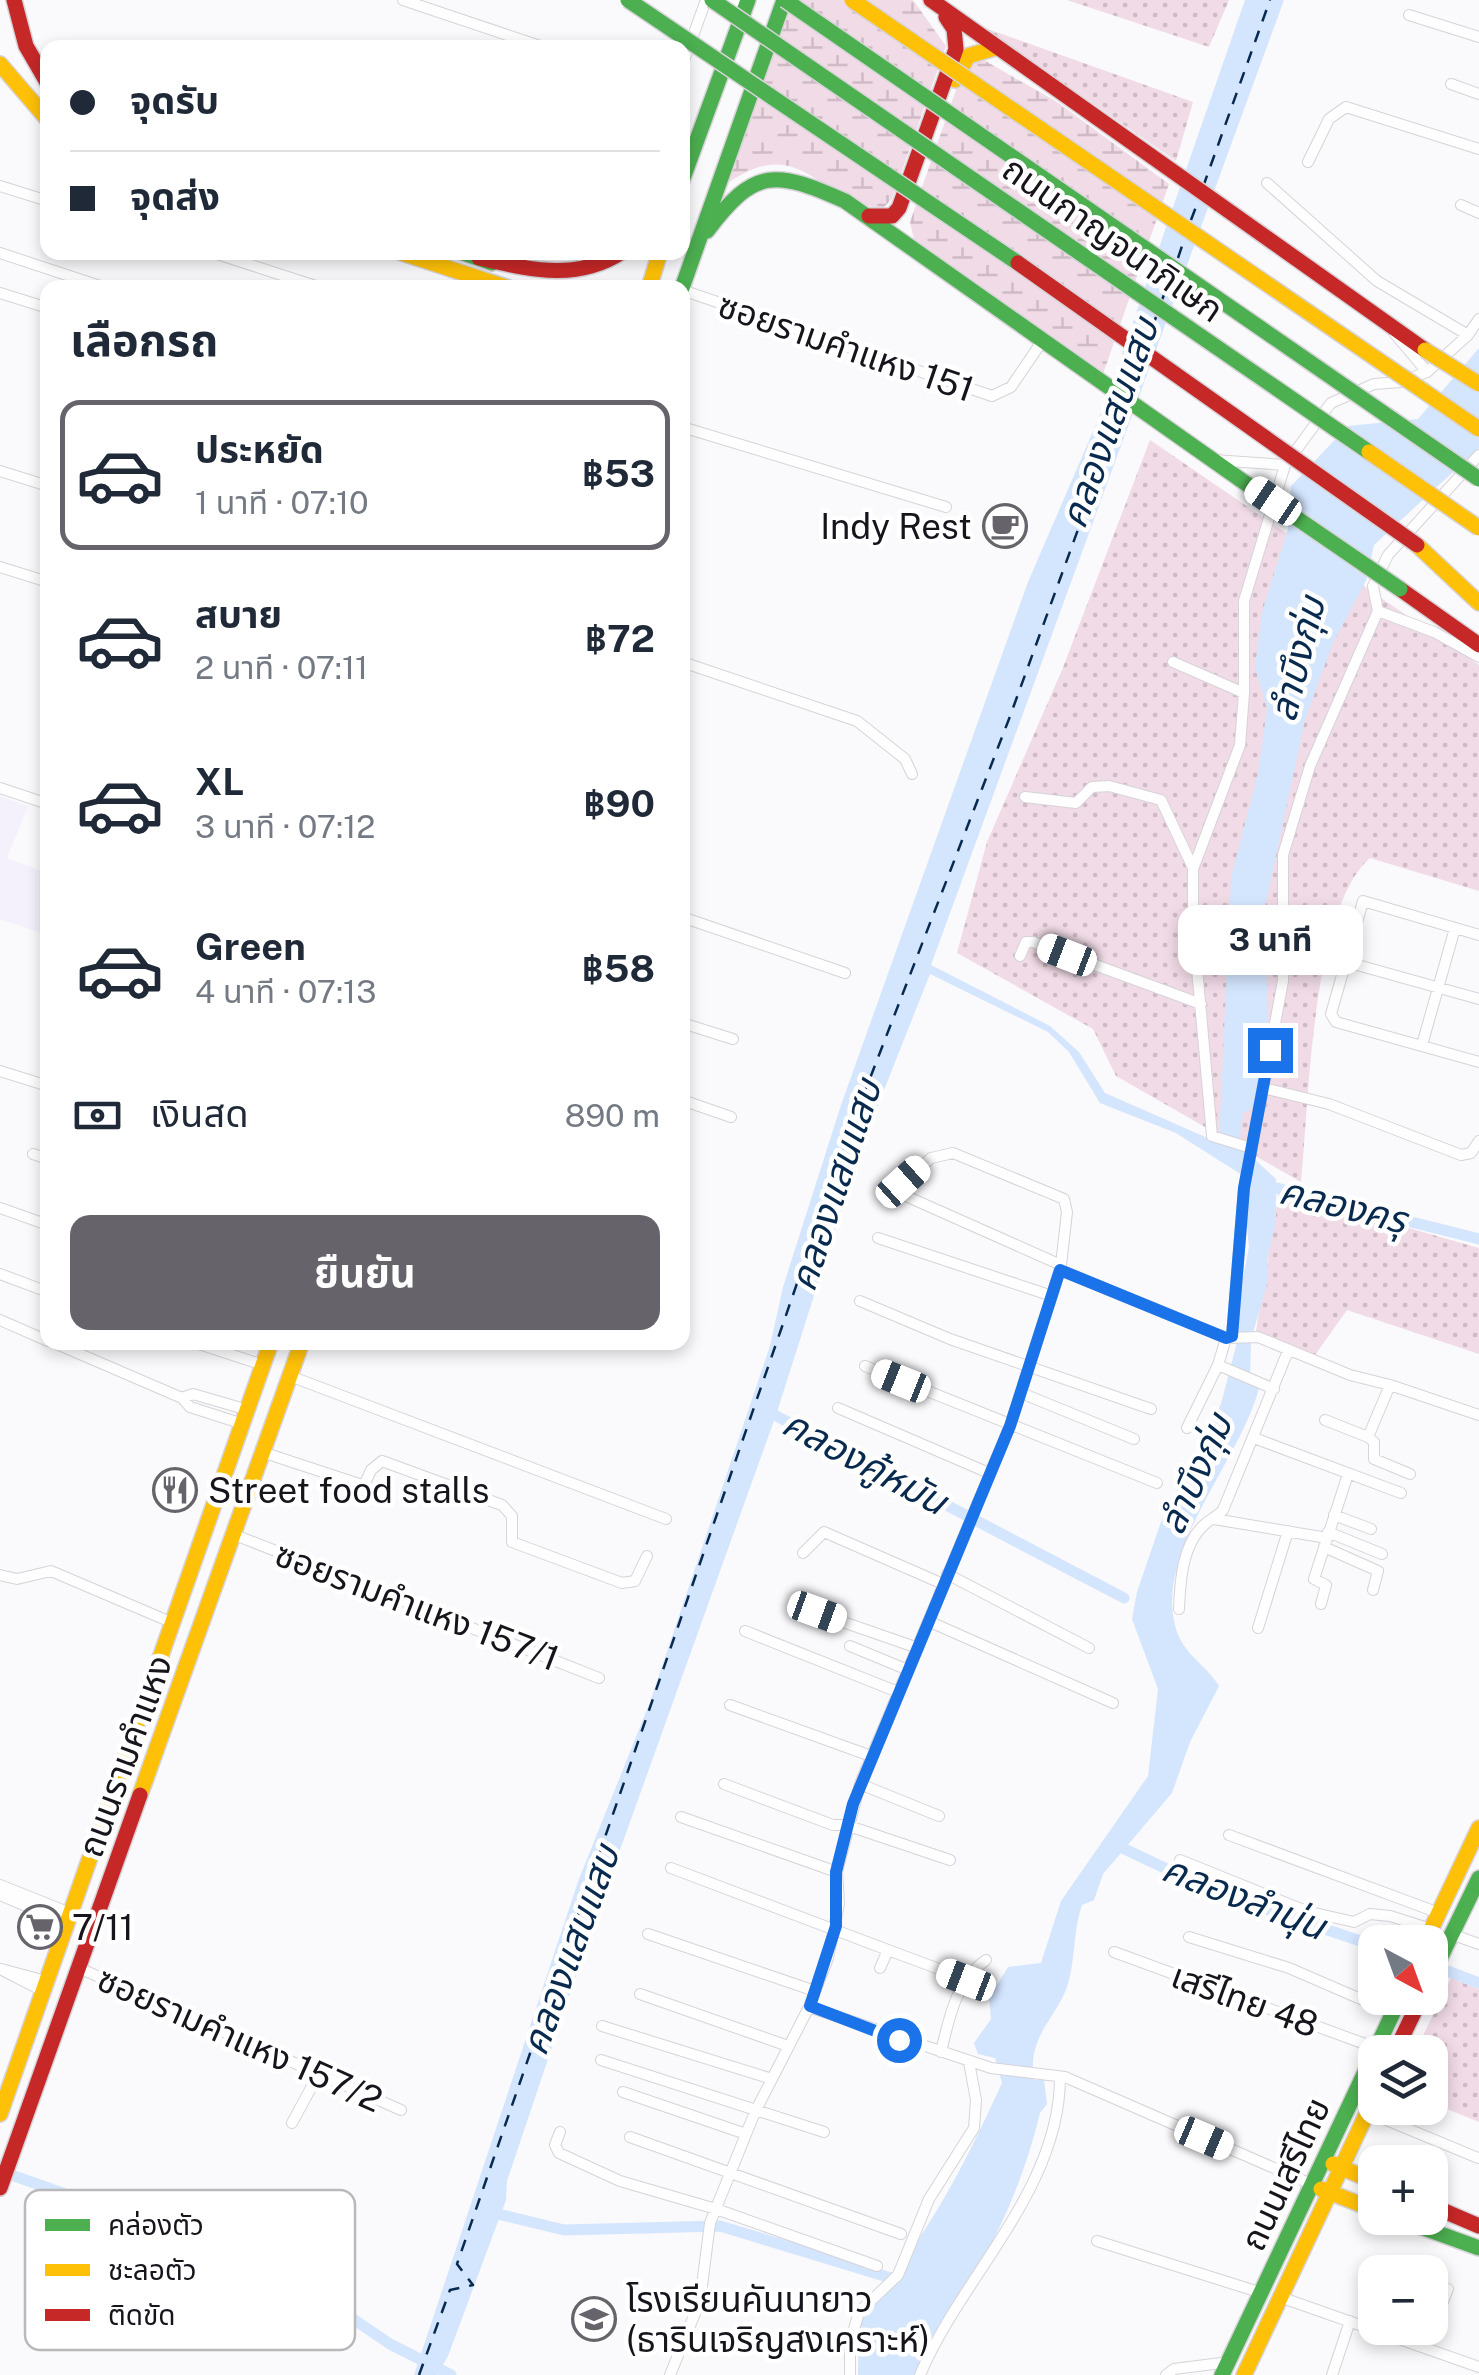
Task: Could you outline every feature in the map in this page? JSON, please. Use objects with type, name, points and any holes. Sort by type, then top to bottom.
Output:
[{"type":"main road","points":[[14,0],[26,46],[40,70]]},
{"type":"main road","points":[[628,0],[688,40]]},
{"type":"main road","name":"ถนนกาญจนาภิเษก","points":[[709,0],[1479,528]]},
{"type":"main road","points":[[685,280],[785,0]]},
{"type":"main road","name":"ถนนกาญจนาภิเษก","points":[[785,0],[1479,478]]},
{"type":"main road","points":[[852,0],[1479,429]]},
{"type":"main road","points":[[690,158],[742,3]]},
{"type":"main road","points":[[869,216],[892,216],[899,208],[956,50],[954,28],[936,5]]},
{"type":"main road","points":[[936,5],[1257,235],[1479,384]]},
{"type":"main road","points":[[690,42],[984,239],[1479,587]]},
{"type":"main road","points":[[910,244],[906,211],[961,64],[977,52],[995,48]]},
{"type":"main road","points":[[0,64],[40,111]]},
{"type":"main road","points":[[698,244],[729,198],[748,182],[773,176],[794,178],[869,216],[1175,435],[1479,645]]},
{"type":"main road","points":[[424,260],[485,280]]},
{"type":"main road","points":[[484,260],[538,280]]},
{"type":"main road","points":[[491,260],[563,272],[595,267],[608,260]]},
{"type":"main road","points":[[1418,545],[1479,603]]},
{"type":"main road","name":"ถนนรามคำแหง","points":[[0,2114],[269,1350]]},
{"type":"main road","name":"ถนนรามคำแหง","points":[[0,2188],[299,1350]]},
{"type":"main road","points":[[153,1677],[166,1690],[180,1688]]},
{"type":"main road","points":[[140,1711],[163,1710],[167,1726]]},
{"type":"main road","points":[[1433,1925],[1479,1828]]},
{"type":"main road","points":[[1448,1940],[1477,1885]]},
{"type":"main road","name":"ถนนเสรีไทย","points":[[1226,2368],[1358,2088]]},
{"type":"main road","name":"ถนนเสรีไทย","points":[[1251,2373],[1280,2298],[1362,2125]]},
{"type":"main road","points":[[1325,2160],[1358,2175]]},
{"type":"main road","points":[[1313,2185],[1358,2203]]},
{"type":"main road","points":[[1448,2218],[1478,2238]]},
{"type":"main road","points":[[1448,2231],[1478,2238]]},
{"type":"street","points":[[403,0],[522,40]]},
{"type":"street","points":[[690,46],[709,0]]},
{"type":"street","points":[[1409,15],[1479,37]]},
{"type":"street","points":[[1451,84],[1479,94]]},
{"type":"street","points":[[1308,162],[1329,118],[1346,107],[1479,149]]},
{"type":"street","points":[[1267,183],[1378,281],[1468,335]]},
{"type":"street","points":[[0,186],[40,198]]},
{"type":"street","points":[[1461,206],[1479,213]]},
{"type":"street","points":[[0,253],[82,280]]},
{"type":"street","points":[[236,260],[297,280]]},
{"type":"street","points":[[0,292],[40,305]]},
{"type":"street","name":"ซอยรามคำแหง 151","points":[[690,292],[992,396],[1010,386],[1042,340]]},
{"type":"street","points":[[1249,1149],[1212,1137],[1193,924],[1193,869],[1240,745],[1244,602],[1285,464],[1331,403],[1374,384],[1401,382],[1427,372],[1468,335],[1479,319]]},
{"type":"street","points":[[1385,322],[1427,372]]},
{"type":"street","points":[[690,429],[946,507]]},
{"type":"street","points":[[1187,1428],[1222,1367],[1232,1336],[1249,1149],[1283,981],[1283,855],[1290,826],[1310,766],[1378,611],[1373,586],[1383,562],[1479,455]]},
{"type":"street","points":[[1213,460],[1285,464]]},
{"type":"street","points":[[0,471],[40,484]]},
{"type":"street","points":[[0,567],[40,580]]},
{"type":"street","points":[[1378,611],[1434,632],[1479,657]]},
{"type":"street","points":[[1172,662],[1244,693]]},
{"type":"street","points":[[690,665],[858,721],[905,760],[912,774]]},
{"type":"street","points":[[1024,797],[1076,804],[1092,788],[1109,786],[1155,797],[1168,808],[1193,869]]},
{"type":"street","points":[[0,788],[40,801]]},
{"type":"street","points":[[1479,935],[1362,902],[1331,1014],[1336,1022],[1479,1062]]},
{"type":"street","points":[[690,920],[846,973]]},
{"type":"street","points":[[1422,1045],[1455,928]]},
{"type":"street","points":[[1020,956],[1026,942],[1033,942],[1201,1004]]},
{"type":"street","points":[[1343,961],[1479,999]]},
{"type":"street","points":[[690,1026],[732,1039]]},
{"type":"street","points":[[0,1070],[40,1083]]},
{"type":"street","points":[[1263,1088],[1329,1104],[1461,1155],[1470,1152],[1479,1141]]},
{"type":"street","points":[[690,1103],[731,1116]]},
{"type":"street","points":[[670,2375],[700,2301],[708,2227],[755,2112],[810,2006],[835,1931],[836,1872],[860,1784],[1010,1426],[1060,1267],[1067,1212],[1064,1199],[952,1153],[931,1158],[902,1184],[908,1198],[1060,1267],[1232,1336],[1254,1336],[1350,1376],[1479,1415]]},
{"type":"street","points":[[34,1154],[40,1156]]},
{"type":"street","points":[[0,1208],[40,1221]]},
{"type":"street","points":[[878,1238],[1052,1296]]},
{"type":"street","points":[[0,1274],[40,1289]]},
{"type":"street","points":[[860,1302],[1150,1409]]},
{"type":"street","points":[[0,1320],[40,1338]]},
{"type":"street","points":[[69,1350],[182,1398],[190,1407],[245,1417]]},
{"type":"street","points":[[217,1350],[263,1365]]},
{"type":"street","points":[[1179,1609],[1182,1571],[1189,1550],[1202,1527],[1223,1510],[1288,1351]]},
{"type":"street","points":[[865,1366],[1157,1483]]},
{"type":"street","points":[[1222,1367],[1274,1390]]},
{"type":"street","points":[[290,1376],[666,1519]]},
{"type":"street","points":[[1368,1437],[1390,1385]]},
{"type":"street","points":[[1021,1393],[1134,1439]]},
{"type":"street","points":[[838,1408],[990,1473]]},
{"type":"street","points":[[1326,1420],[1368,1437],[1374,1442],[1374,1459],[1410,1474]]},
{"type":"street","points":[[1254,1438],[1401,1494]]},
{"type":"street","points":[[262,1452],[346,1483],[358,1492],[371,1470],[382,1461],[502,1505],[512,1516],[512,1542],[622,1584],[634,1581],[647,1556]]},
{"type":"street","points":[[1320,1604],[1326,1585],[1314,1580],[1348,1474]]},
{"type":"street","points":[[1334,1514],[1371,1529]]},
{"type":"street","points":[[1214,1519],[1288,1531],[1382,1554]]},
{"type":"street","points":[[1258,1628],[1288,1531]]},
{"type":"street","points":[[804,1553],[824,1532],[945,1579],[1089,1648]]},
{"type":"street","name":"ซอยรามคำแหง 157/1","points":[[235,1535],[599,1678]]},
{"type":"street","points":[[1326,1539],[1378,1572],[1373,1590]]},
{"type":"street","points":[[0,1575],[17,1579],[51,1570],[174,1623]]},
{"type":"street","points":[[817,1612],[918,1648]]},
{"type":"street","points":[[928,1621],[1113,1703]]},
{"type":"street","points":[[745,1631],[898,1692]]},
{"type":"street","points":[[850,1646],[908,1670]]},
{"type":"street","points":[[730,1705],[872,1756]]},
{"type":"street","points":[[724,1784],[833,1825],[846,1825],[950,1860]]},
{"type":"street","points":[[860,1784],[938,1816]]},
{"type":"street","points":[[681,1817],[836,1872]]},
{"type":"street","points":[[1229,1835],[1439,1913]]},
{"type":"street","points":[[1180,1860],[1306,1911],[1354,1922],[1370,1914],[1390,1916],[1407,1925]]},
{"type":"street","points":[[671,1868],[966,1980]]},
{"type":"street","points":[[0,1884],[68,1918]]},
{"type":"street","points":[[0,1895],[68,1918]]},
{"type":"street","points":[[648,1934],[815,1991]]},
{"type":"street","points":[[1451,1934],[1479,1944]]},
{"type":"street","points":[[1189,1938],[1289,1968],[1358,1998]]},
{"type":"street","points":[[880,1968],[888,1950]]},
{"type":"street","name":"เสรีไทย 48","points":[[1114,1952],[1358,2041]]},
{"type":"street","points":[[941,2052],[966,1980],[986,1960]]},
{"type":"street","name":"ซอยรามคำแหง 157/2","points":[[80,1968],[402,2110]]},
{"type":"street","points":[[0,1969],[44,1986]]},
{"type":"street","points":[[640,1994],[788,2046]]},
{"type":"street","points":[[810,2006],[969,2062],[1058,2077],[1313,2185]]},
{"type":"street","points":[[602,2026],[772,2078]]},
{"type":"street","points":[[601,2060],[824,2132]]},
{"type":"street","points":[[850,2375],[850,2343],[856,2318],[893,2279],[929,2199],[976,2123],[969,2062]]},
{"type":"street","points":[[292,2123],[319,2073]]},
{"type":"street","points":[[920,2375],[1038,2168],[1053,2126],[1058,2077]]},
{"type":"street","points":[[622,2092],[746,2134]]},
{"type":"street","points":[[1399,2125],[1478,2158]]},
{"type":"street","points":[[560,2132],[556,2145],[559,2153],[620,2181],[716,2209],[877,2266]]},
{"type":"street","points":[[630,2137],[901,2234]]},
{"type":"street","points":[[1096,2242],[1262,2293]]},
{"type":"street","points":[[1280,2298],[1425,2346],[1473,2368]]},
{"type":"street","points":[[1332,2375],[1350,2321]]},
{"type":"street","points":[[1166,2375],[1174,2369],[1226,2368]]},
{"type":"shaded area","points":[[0,796],[28,806],[7,858],[40,870],[40,933],[0,919]]},
{"type":"green space","points":[[793,0],[913,0],[946,46],[892,199],[883,208],[861,205],[792,167],[773,165],[751,170],[724,186]]},
{"type":"green space","points":[[1067,0],[1229,0],[1209,47]]},
{"type":"green space","points":[[982,27],[1193,102],[1176,161]]},
{"type":"green space","points":[[982,59],[1057,102],[1169,184],[1102,377],[914,240],[910,222],[964,67],[972,60]]},
{"type":"green space","points":[[1150,440],[1479,665],[1479,891],[1370,858],[1350,883],[1335,919],[1316,1010],[1301,1182],[1116,1076],[1093,1029],[957,953],[987,842],[1062,670]]},
{"type":"green space","points":[[1279,1191],[1479,1248],[1479,1354],[1347,1310],[1315,1355],[1256,1331]]},
{"type":"green space","points":[[1451,1978],[1479,1989],[1479,2122],[1448,2109],[1448,2035],[1423,2035],[1433,2015],[1448,2015]]},
{"type":"water","points":[[1245,0],[1284,0],[931,965],[1050,1026],[1079,1052],[1105,1093],[1219,1143],[1231,878],[1258,773],[1267,709],[1255,667],[1262,612],[1288,529],[1291,486],[1348,426],[1418,419],[1479,348],[1479,448],[1374,545],[1366,581],[1332,645],[1305,720],[1265,907],[1268,1027],[1254,1107],[1243,1113],[1239,1145],[1276,1179],[1276,1221],[1267,1261],[1267,1284],[1251,1340],[1250,1380],[1259,1388],[1249,1417],[1186,1541],[1172,1603],[1181,1640],[1219,1686],[1190,1742],[1172,1793],[1103,1874],[1094,1900],[1082,1905],[1066,1990],[1035,2049],[1034,2080],[1044,2080],[1047,2104],[1040,2113],[1018,2184],[989,2249],[917,2375],[858,2375],[859,2314],[923,2233],[1002,2083],[995,2058],[978,2054],[974,2043],[991,2019],[989,1998],[1008,1967],[1041,1963],[1061,1901],[1148,1776],[1158,1689],[1132,1619],[1137,1592],[1162,1519],[1221,1404],[1238,1338],[1233,1329],[1249,1247],[1242,1175],[1176,1133],[1100,1103],[1069,1052],[1048,1032],[930,974],[861,1148],[776,1415],[593,1925],[507,2181],[506,2200],[448,2356],[437,2375],[414,2375],[579,1879],[650,1702],[770,1346],[783,1287],[841,1105],[1028,582],[1104,406]]},
{"type":"waterway","name":"คลองครุ","points":[[1260,1184],[1479,1239]]},
{"type":"waterway","name":"คลองคู้หมัน","points":[[765,1410],[1124,1598]]},
{"type":"waterway","name":"คลองลำนุ่น","points":[[1114,1844],[1213,1891],[1358,1940]]},
{"type":"waterway","name":"คลองลำนุ่น","points":[[1448,1971],[1479,1983]]},
{"type":"waterway","points":[[0,2171],[54,2190]]},
{"type":"waterway","points":[[490,2212],[564,2230],[720,2226],[901,2281]]},
{"type":"waterway","points":[[355,2320],[390,2344],[451,2375]]},
{"type":"ferry route","points":[[1203,187],[1270,0]]},
{"type":"ferry route","points":[[1191,220],[1199,199]]},
{"type":"ferry route","points":[[1178,258],[1185,237]]},
{"type":"ferry route","points":[[1162,300],[1170,279]]},
{"type":"ferry route","points":[[1147,342],[1156,317]]},
{"type":"ferry route","points":[[1128,394],[1141,359]]},
{"type":"ferry route","points":[[419,2375],[450,2290],[473,2285],[457,2264],[845,1145],[863,1135],[855,1117],[1009,719],[1123,406]]},
{"type":"traffic: fast","points":[[628,0],[687,40]]},
{"type":"traffic: fast","points":[[712,0],[1369,452]]},
{"type":"traffic: fast","points":[[690,159],[748,0]]},
{"type":"traffic: fast","points":[[685,280],[784,0]]},
{"type":"traffic: fast","points":[[785,0],[1479,479]]},
{"type":"traffic: fast","points":[[690,42],[1018,263]]},
{"type":"traffic: fast","points":[[707,231],[739,195],[768,180],[801,184],[845,201],[1241,480]]},
{"type":"traffic: fast","points":[[483,260],[492,263]]},
{"type":"traffic: fast","points":[[1241,480],[1400,589]]},
{"type":"traffic: fast","points":[[1448,1942],[1479,1878]]},
{"type":"traffic: fast","points":[[1222,2375],[1392,2015]]},
{"type":"traffic: fast","points":[[1443,2235],[1479,2248]]},
{"type":"traffic: slow","points":[[852,0],[1479,429]]},
{"type":"traffic: slow","points":[[955,80],[968,56],[995,48]]},
{"type":"traffic: slow","points":[[0,64],[40,111]]},
{"type":"traffic: slow","points":[[423,260],[485,280]]},
{"type":"traffic: slow","points":[[651,280],[658,260]]},
{"type":"traffic: slow","points":[[1425,350],[1479,384]]},
{"type":"traffic: slow","points":[[1369,452],[1479,528]]},
{"type":"traffic: slow","points":[[1417,545],[1479,603]]},
{"type":"traffic: slow","points":[[0,2114],[268,1350]]},
{"type":"traffic: slow","points":[[140,1795],[299,1350]]},
{"type":"traffic: slow","points":[[1433,1925],[1479,1828]]},
{"type":"traffic: slow","points":[[1244,2375],[1361,2125]]},
{"type":"traffic: slow","points":[[1333,2164],[1358,2175]]},
{"type":"traffic: slow","points":[[1321,2189],[1358,2203]]},
{"type":"traffic: jam","points":[[14,0],[26,46],[40,70]]},
{"type":"traffic: jam","points":[[931,0],[1425,350]]},
{"type":"traffic: jam","points":[[869,216],[892,216],[899,208],[956,49],[954,29],[946,17]]},
{"type":"traffic: jam","points":[[489,260],[552,270],[587,267],[607,260]]},
{"type":"traffic: jam","points":[[1018,263],[1417,545]]},
{"type":"traffic: jam","points":[[1400,589],[1479,645]]},
{"type":"traffic: jam","points":[[0,2188],[140,1795]]},
{"type":"traffic: jam","points":[[1403,2035],[1413,2015]]},
{"type":"traffic: jam","points":[[1448,2213],[1479,2226]]},
{"type":"place","name":"Indy Rest","points":[[1005,526]]},
{"type":"place","name":"Street food stalls","points":[[175,1490]]},
{"type":"place","name":"7/11","points":[[40,1927]]},
{"type":"place","name":"โรงเรียนคันนายาว (ธารินเจริญสงเคราะห์)","points":[[594,2319]]},
{"type":"route","points":[[899,2040],[810,2006],[836,1926],[836,1872],[860,1784],[1010,1426],[1060,1270],[1226,1338],[1232,1336],[1244,1188],[1270,1050]]},
{"type":"water label","name":"คลองแสนแสบ","points":[[1109,423]]},
{"type":"water label","name":"ลำบึงกุ่ม","points":[[1297,659]]},
{"type":"water label","name":"คลองแสนแสบ","points":[[835,1185]]},
{"type":"water label","name":"ลำบึงกุ่ม","points":[[1195,1474]]},
{"type":"water label","name":"คลองแสนแสบ","points":[[570,1950]]}]
